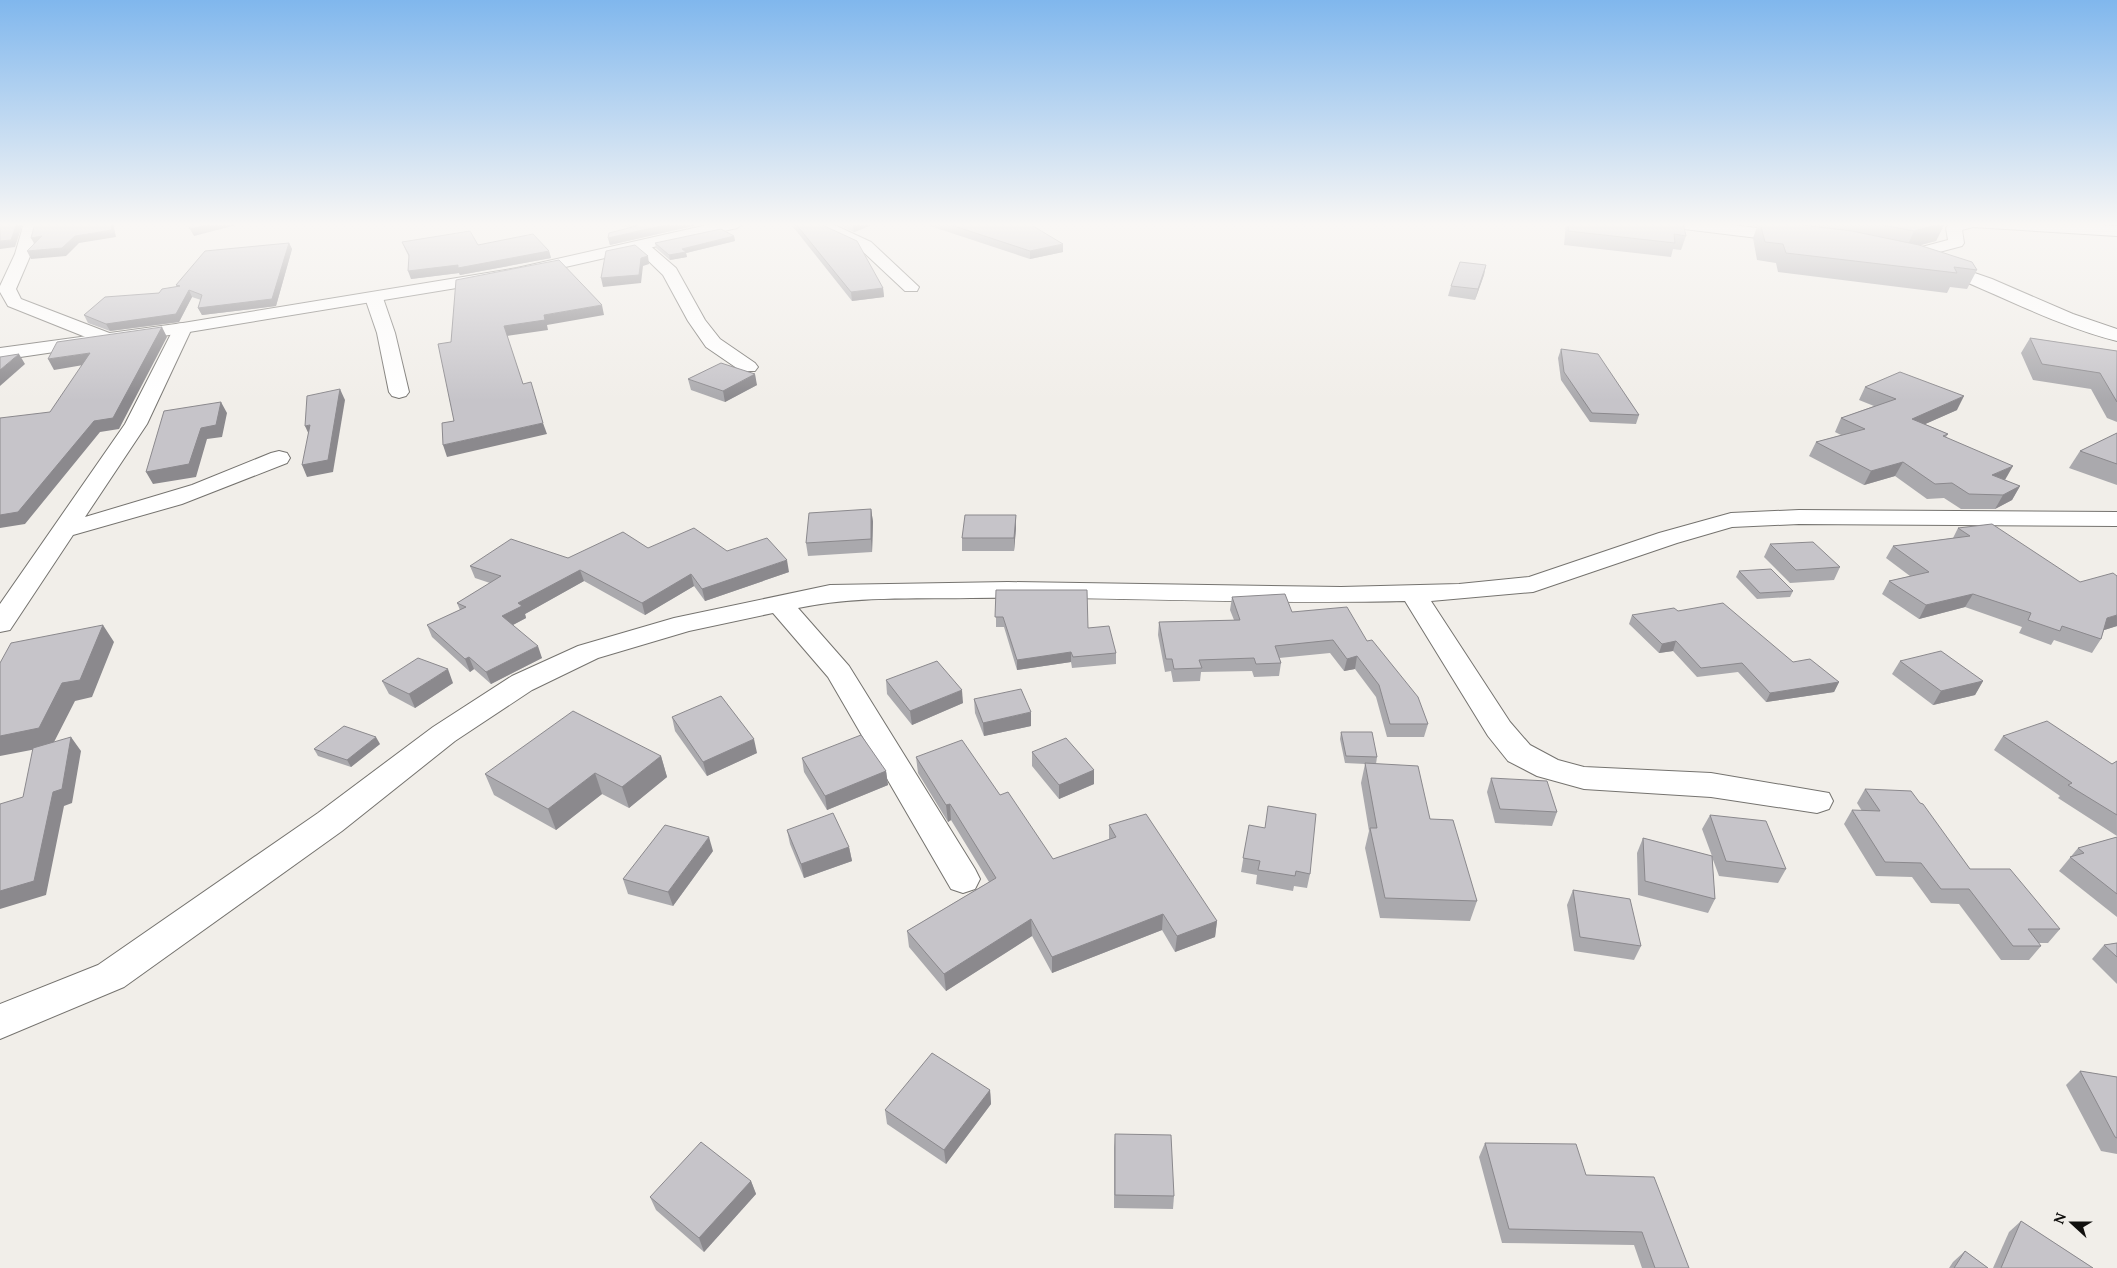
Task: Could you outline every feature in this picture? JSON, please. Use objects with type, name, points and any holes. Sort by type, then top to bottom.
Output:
[{"type":"street","points":[[9,282],[6,289],[14,302],[105,338]]},
{"type":"street","points":[[0,354],[183,328],[464,282]]},
{"type":"street","points":[[676,282],[697,320],[713,343],[748,367]]},
{"type":"street","points":[[906,282],[911,287]]},
{"type":"street","points":[[1981,282],[2067,318],[2117,335]]},
{"type":"street","points":[[374,298],[386,333],[399,392]]},
{"type":"street","points":[[0,624],[136,424],[183,328]]},
{"type":"street","points":[[64,530],[181,497],[237,477],[279,458]]},
{"type":"street","points":[[0,1022],[111,976],[330,822],[444,734],[522,683],[588,652],[684,624],[830,592],[1008,590],[1341,595],[1459,592],[1533,584],[1642,546],[1731,520],[1800,518],[2117,519]]},
{"type":"street","points":[[1413,593],[1499,729],[1520,753],[1548,768],[1584,778],[1711,785],[1817,801]]},
{"type":"street","points":[[779,604],[839,672],[963,879]]},
{"type":"building","points":[[178,282],[277,282],[272,299],[198,308],[202,295],[189,290],[176,314],[106,324],[84,315],[105,297],[159,293],[162,289],[180,286],[176,285]]},
{"type":"building","points":[[456,282],[580,282],[602,305],[544,315],[545,320],[504,326],[523,384],[531,382],[543,423],[443,445],[442,423],[454,421],[438,344],[451,342]]},
{"type":"building","points":[[843,282],[880,282],[883,288],[851,292]]},
{"type":"building","points":[[1452,282],[1480,282],[1478,289],[1451,286]]},
{"type":"building","points":[[162,327],[113,418],[94,421],[18,512],[0,515],[0,418],[50,412],[90,353],[48,359],[57,342]]},
{"type":"building","points":[[2030,338],[2117,351],[2117,402],[2100,373],[2042,364]]},
{"type":"building","points":[[1561,349],[1598,354],[1639,415],[1592,413],[1564,372]]},
{"type":"building","points":[[19,354],[0,370],[0,357]]},
{"type":"building","points":[[721,363],[755,374],[723,391],[688,379]]},
{"type":"building","points":[[1900,372],[1964,396],[1912,419],[1948,434],[1943,436],[2013,466],[1992,475],[2020,486],[2003,495],[1969,494],[1952,483],[1935,484],[1903,462],[1871,471],[1816,442],[1865,429],[1841,418],[1896,399],[1865,387]]},
{"type":"building","points":[[340,389],[328,460],[302,465],[310,425],[305,426],[307,396]]},
{"type":"building","points":[[221,402],[216,425],[201,428],[189,464],[146,472],[164,411]]},
{"type":"building","points":[[2117,433],[2117,464],[2080,451]]},
{"type":"building","points":[[871,509],[871,539],[806,543],[809,513]]},
{"type":"building","points":[[965,515],[1016,515],[1014,538],[962,538]]},
{"type":"building","points":[[1992,524],[2080,582],[2113,573],[2117,576],[2117,615],[2107,618],[2101,639],[2062,626],[2060,631],[2028,620],[2031,613],[1973,594],[1926,605],[1889,581],[1929,572],[1893,546],[1970,536],[1958,528]]},
{"type":"building","points":[[694,528],[727,551],[767,538],[787,560],[702,589],[691,574],[642,603],[580,570],[518,603],[522,606],[502,616],[538,646],[486,672],[469,657],[465,659],[427,625],[466,607],[457,603],[501,576],[470,566],[511,539],[568,558],[623,532],[648,548]]},
{"type":"building","points":[[1813,542],[1840,567],[1796,570],[1770,544]]},
{"type":"building","points":[[1771,569],[1793,591],[1760,593],[1739,571]]},
{"type":"building","points":[[996,590],[1087,590],[1088,628],[1109,626],[1116,653],[1073,657],[1071,652],[1017,660],[1003,617],[995,617]]},
{"type":"building","points":[[1285,594],[1292,612],[1347,607],[1367,641],[1372,640],[1418,697],[1428,724],[1390,724],[1379,685],[1357,656],[1347,659],[1333,640],[1275,646],[1281,663],[1256,664],[1254,658],[1199,660],[1202,668],[1174,669],[1172,659],[1166,659],[1159,622],[1240,620],[1232,597]]},
{"type":"building","points":[[1723,603],[1793,662],[1810,659],[1839,682],[1770,693],[1742,663],[1701,668],[1676,641],[1662,644],[1632,615],[1674,608],[1678,611]]},
{"type":"building","points":[[103,625],[80,680],[62,683],[39,728],[0,736],[0,663],[11,643]]},
{"type":"building","points":[[1941,651],[1983,681],[1941,691],[1900,661]]},
{"type":"building","points":[[418,658],[448,669],[409,694],[382,681]]},
{"type":"building","points":[[937,661],[962,690],[910,711],[886,680]]},
{"type":"building","points":[[1021,689],[1031,712],[983,723],[974,699]]},
{"type":"building","points":[[721,696],[754,739],[703,762],[672,717]]},
{"type":"building","points":[[573,711],[661,756],[622,787],[595,773],[548,809],[485,774]]},
{"type":"building","points":[[2047,721],[2112,764],[2117,761],[2117,815],[2068,785],[2072,783],[2003,736]]},
{"type":"building","points":[[344,726],[376,737],[347,760],[314,749]]},
{"type":"building","points":[[1341,732],[1372,732],[1377,757],[1346,756]]},
{"type":"building","points":[[861,735],[886,771],[825,796],[802,758]]},
{"type":"building","points":[[71,737],[62,789],[53,792],[34,881],[0,891],[0,804],[23,797],[33,748]]},
{"type":"building","points":[[1066,738],[1094,770],[1059,785],[1032,752]]},
{"type":"building","points":[[962,740],[1000,795],[1008,792],[1053,859],[1116,837],[1109,825],[1146,814],[1217,921],[1177,936],[1163,914],[1052,957],[1031,919],[944,974],[907,931],[996,878],[950,804],[946,805],[916,757]]},
{"type":"building","points":[[1365,763],[1418,766],[1430,819],[1453,820],[1477,901],[1385,898],[1370,828],[1377,828]]},
{"type":"building","points":[[1491,778],[1547,781],[1557,812],[1500,809]]},
{"type":"building","points":[[1865,789],[1911,791],[1920,803],[1923,804],[1970,869],[2010,869],[2060,929],[2028,929],[2041,946],[2013,946],[1969,889],[1941,889],[1921,863],[1885,862],[1852,810],[1880,811]]},
{"type":"building","points":[[1268,806],[1316,814],[1310,874],[1296,871],[1295,876],[1258,870],[1260,861],[1243,858],[1249,825],[1265,828]]},
{"type":"building","points":[[833,813],[849,847],[801,864],[787,830]]},
{"type":"building","points":[[1710,815],[1766,821],[1786,869],[1726,861]]},
{"type":"building","points":[[665,825],[709,837],[668,892],[623,879]]},
{"type":"building","points":[[2117,837],[2117,894],[2070,857],[2084,853],[2078,848]]},
{"type":"building","points":[[1643,838],[1712,856],[1715,899],[1645,881]]},
{"type":"building","points":[[1573,890],[1630,899],[1641,946],[1580,937]]},
{"type":"building","points":[[2117,943],[2117,957],[2104,945]]},
{"type":"building","points":[[932,1053],[990,1090],[944,1150],[885,1110]]},
{"type":"building","points":[[2080,1071],[2117,1077],[2117,1138],[2115,1137]]},
{"type":"building","points":[[1115,1134],[1171,1135],[1174,1196],[1115,1195]]},
{"type":"building","points":[[701,1142],[751,1181],[699,1238],[650,1197]]},
{"type":"building","points":[[1485,1143],[1576,1144],[1586,1175],[1654,1177],[1689,1268],[1655,1268],[1642,1232],[1509,1229]]},
{"type":"building","points":[[2021,1221],[2093,1268],[2001,1268]]},
{"type":"building","points":[[1965,1251],[1988,1268],[1954,1268]]}]
